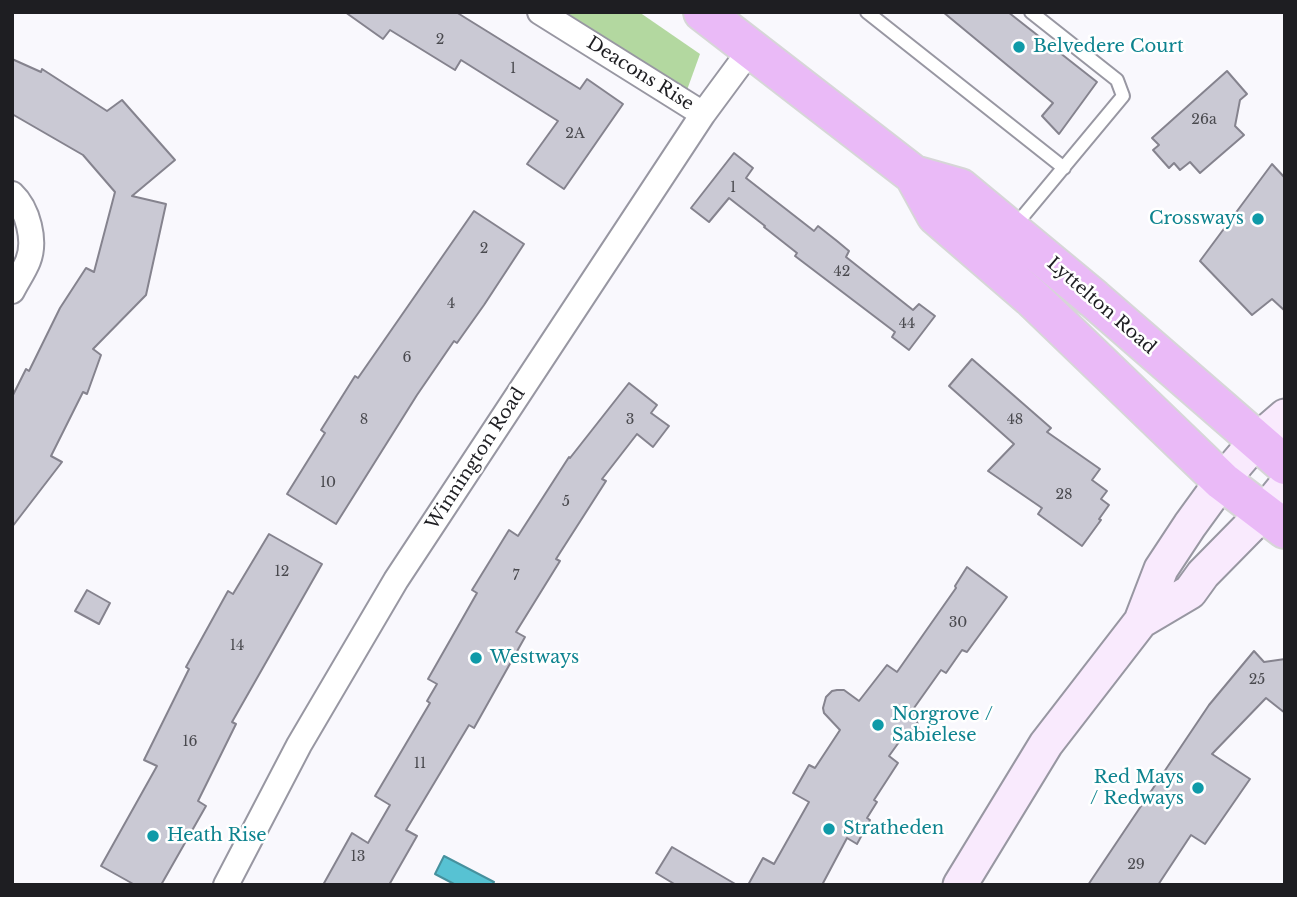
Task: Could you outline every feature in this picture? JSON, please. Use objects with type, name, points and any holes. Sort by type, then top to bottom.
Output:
[{"type":"highway","name":"Lyttelton Road","points":[[703,12],[914,175],[960,188],[1012,230],[1215,404],[1264,483]]},
{"type":"highway","name":"Lyttelton Road","points":[[914,175],[936,215],[1031,297],[1264,483]]},
{"type":"street","name":"Deacons Rise","points":[[540,12],[703,114]]},
{"type":"street","name":"Winnington Road","points":[[226,885],[299,745],[396,580],[703,114],[751,48]]},
{"type":"street","points":[[12,194],[22,206],[31,241],[29,259],[12,290]]},
{"type":"street","points":[[1141,621],[1189,592],[1203,574],[1264,483],[1285,416]]},
{"type":"street","points":[[960,885],[1046,744],[1141,621],[1161,569],[1264,483]]},
{"type":"lane","points":[[867,12],[1064,168]]},
{"type":"lane","points":[[1012,230],[1123,96],[1117,80],[1031,12]]},
{"type":"green space","points":[[563,12],[639,12],[700,54],[687,90]]},
{"type":"water","points":[[444,856],[494,882],[492,885],[456,885],[435,874]]},
{"type":"building","points":[[345,12],[456,12],[580,89],[587,79],[623,104],[564,189],[527,164],[558,121],[461,60],[455,70],[390,30],[383,39]]},
{"type":"building","name":"Belvedere Court","points":[[943,12],[1008,12],[1097,82],[1059,134],[1042,116],[1053,103]]},
{"type":"building","points":[[12,59],[41,72],[42,69],[107,111],[122,100],[175,160],[132,196],[166,204],[146,295],[93,349],[101,355],[87,394],[83,392],[51,456],[62,462],[12,527],[12,397],[26,369],[29,371],[60,308],[86,268],[94,272],[115,192],[83,155],[12,114]]},
{"type":"building","points":[[1227,71],[1247,94],[1240,100],[1235,126],[1244,135],[1200,173],[1190,162],[1180,170],[1174,163],[1169,168],[1153,150],[1159,145],[1152,138]]},
{"type":"building","points":[[734,153],[753,168],[746,178],[814,231],[818,226],[837,241],[849,251],[846,257],[913,310],[919,304],[935,316],[909,350],[892,337],[895,332],[795,256],[797,253],[729,198],[709,222],[691,208]]},
{"type":"building","name":"Crossways","points":[[1272,164],[1285,178],[1285,311],[1272,299],[1252,315],[1200,261]]},
{"type":"building","points":[[474,211],[524,244],[484,305],[457,343],[454,341],[417,395],[336,524],[287,494],[325,433],[321,430],[355,376],[358,378]]},
{"type":"building","points":[[972,359],[1051,428],[1047,432],[1100,469],[1092,480],[1107,491],[1101,499],[1109,505],[1082,546],[1038,514],[1042,508],[988,471],[1014,444],[949,386]]},
{"type":"building","points":[[629,383],[657,405],[651,413],[669,426],[653,447],[637,434],[602,479],[606,481],[556,559],[560,561],[516,632],[525,637],[474,728],[469,725],[406,830],[417,836],[389,885],[323,885],[352,833],[368,843],[390,805],[375,796],[430,703],[427,701],[437,684],[428,679],[477,593],[472,590],[509,530],[518,536],[569,457]]},
{"type":"building","points":[[269,534],[322,564],[232,722],[236,724],[198,801],[206,806],[161,885],[135,885],[101,866],[157,766],[144,760],[189,669],[186,667],[228,591],[233,594]]},
{"type":"building","points":[[967,567],[1007,597],[967,652],[962,650],[946,673],[941,670],[914,708],[919,730],[907,731],[889,756],[898,763],[874,800],[877,802],[867,818],[870,820],[857,844],[847,838],[822,885],[748,885],[763,858],[774,864],[809,802],[793,793],[809,765],[815,768],[840,730],[824,713],[826,697],[832,691],[844,690],[859,701],[887,665],[897,672],[956,588]]},
{"type":"building","points":[[87,590],[110,603],[99,624],[75,611]]},
{"type":"building","points":[[1254,651],[1264,662],[1285,659],[1285,713],[1266,698],[1212,754],[1250,779],[1205,844],[1191,835],[1158,885],[1088,885],[1209,705]]},
{"type":"building","points":[[672,847],[737,885],[676,885],[656,873]]},
{"type":"place","name":"Belvedere Court","points":[[1019,47]]},
{"type":"place","name":"Crossways","points":[[1258,219]]},
{"type":"place","name":"Westways","points":[[476,658]]},
{"type":"place","name":"Norgrove / Sabielese","points":[[878,725]]},
{"type":"place","name":"Red Mays / Redways","points":[[1198,788]]},
{"type":"place","name":"Stratheden","points":[[829,829]]},
{"type":"place","name":"Heath Rise","points":[[153,836]]}]
